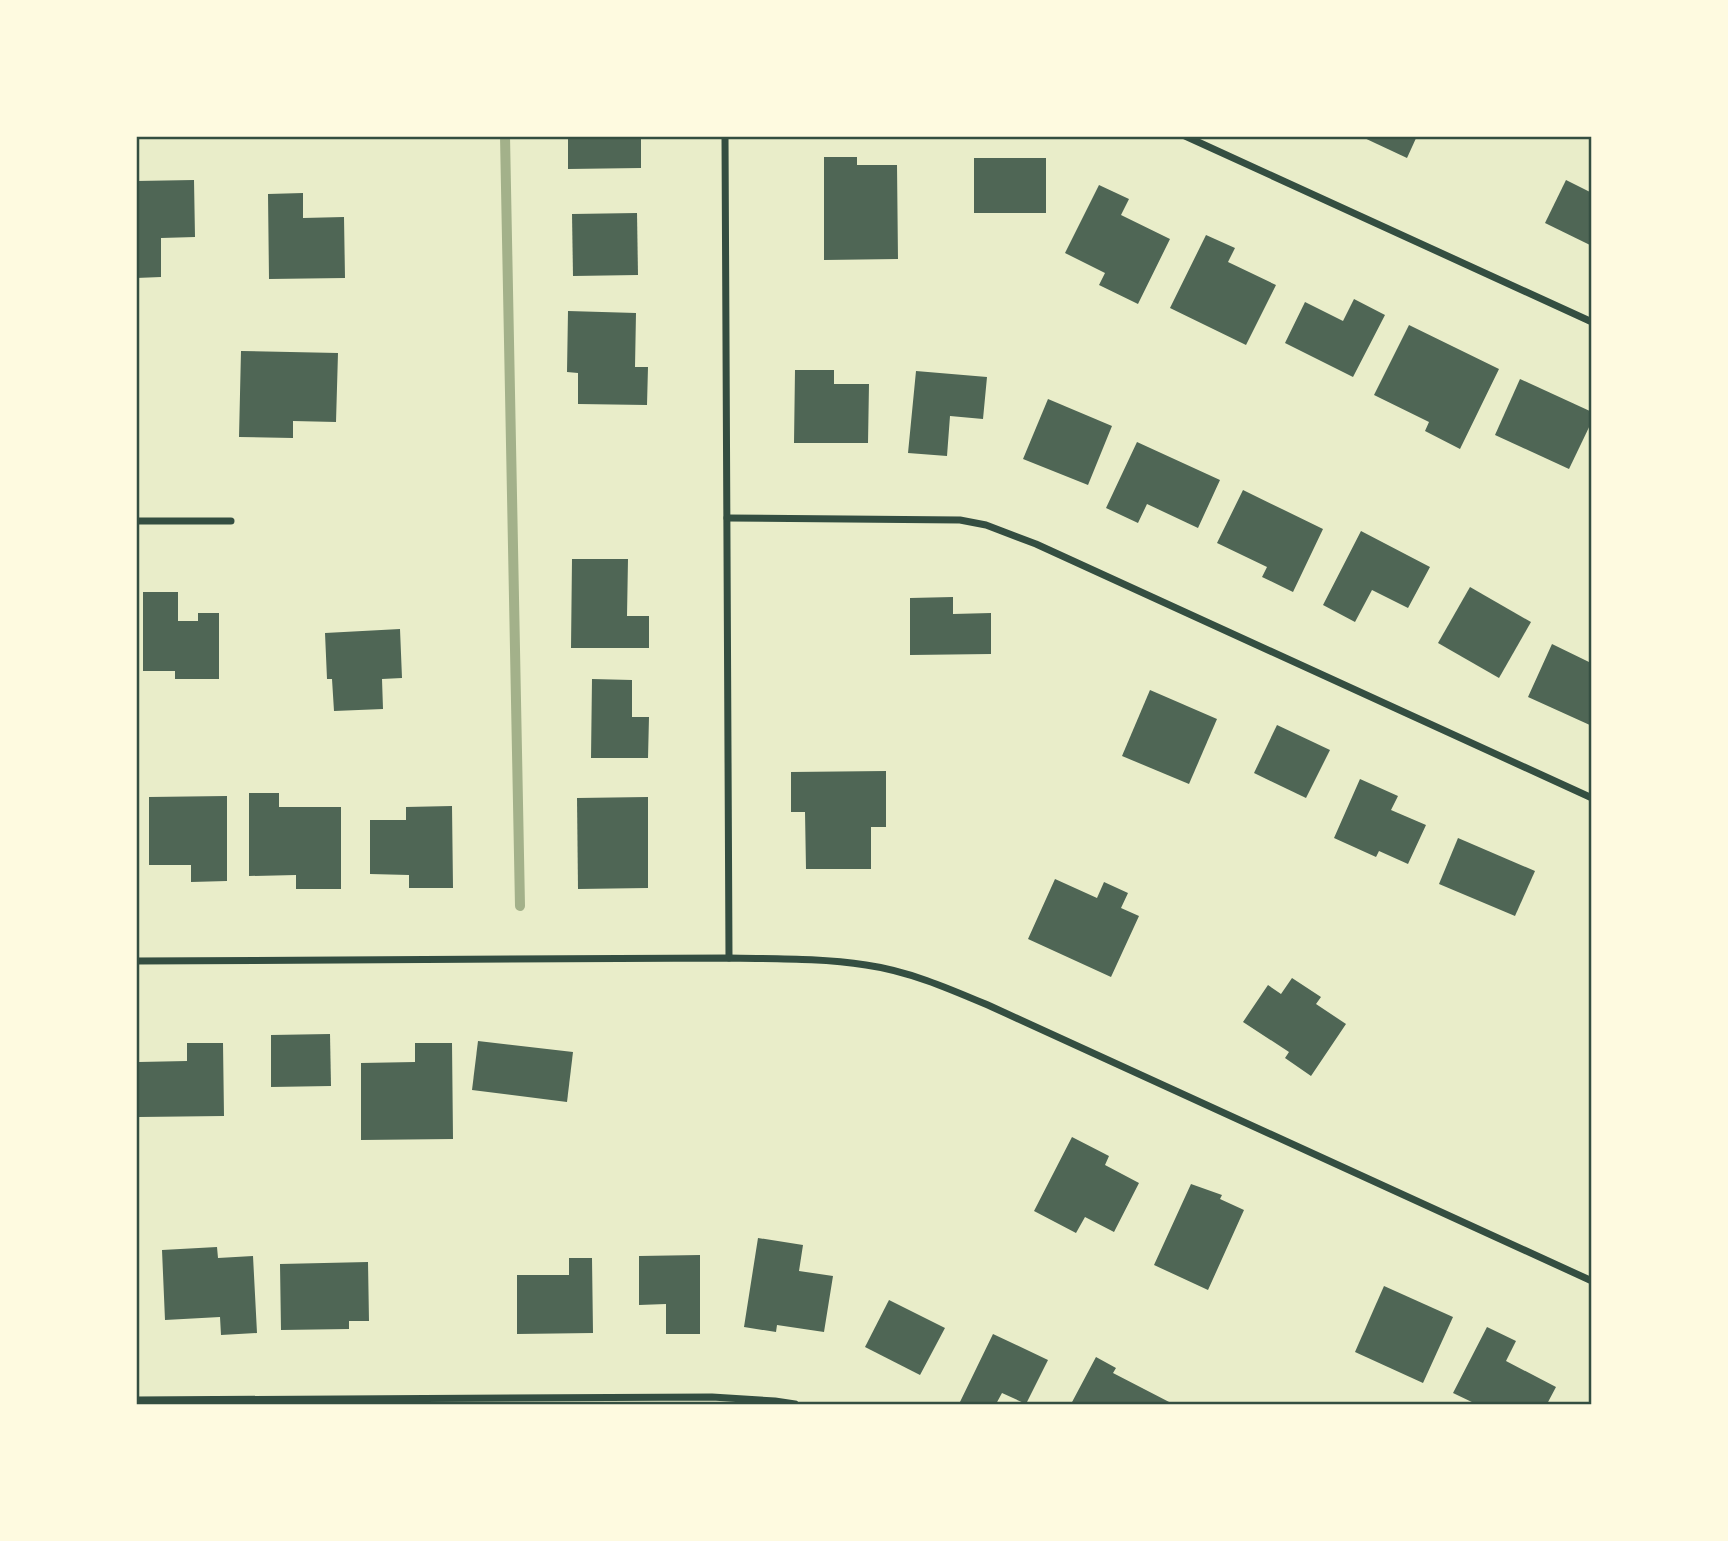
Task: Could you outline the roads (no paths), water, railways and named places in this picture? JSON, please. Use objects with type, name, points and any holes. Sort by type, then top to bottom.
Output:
[{"type":"street","points":[[725,136],[729,958]]},
{"type":"street","points":[[1185,136],[1591,322]]},
{"type":"street","points":[[727,518],[922,518],[960,520],[986,525],[1036,544],[1591,798]]},
{"type":"street","points":[[136,521],[231,521]]},
{"type":"street","points":[[136,961],[729,958],[867,965],[945,987],[1591,1281]]},
{"type":"street","points":[[136,1401],[712,1397],[795,1405]]},
{"type":"waterway","points":[[505,136],[520,906]]}]
